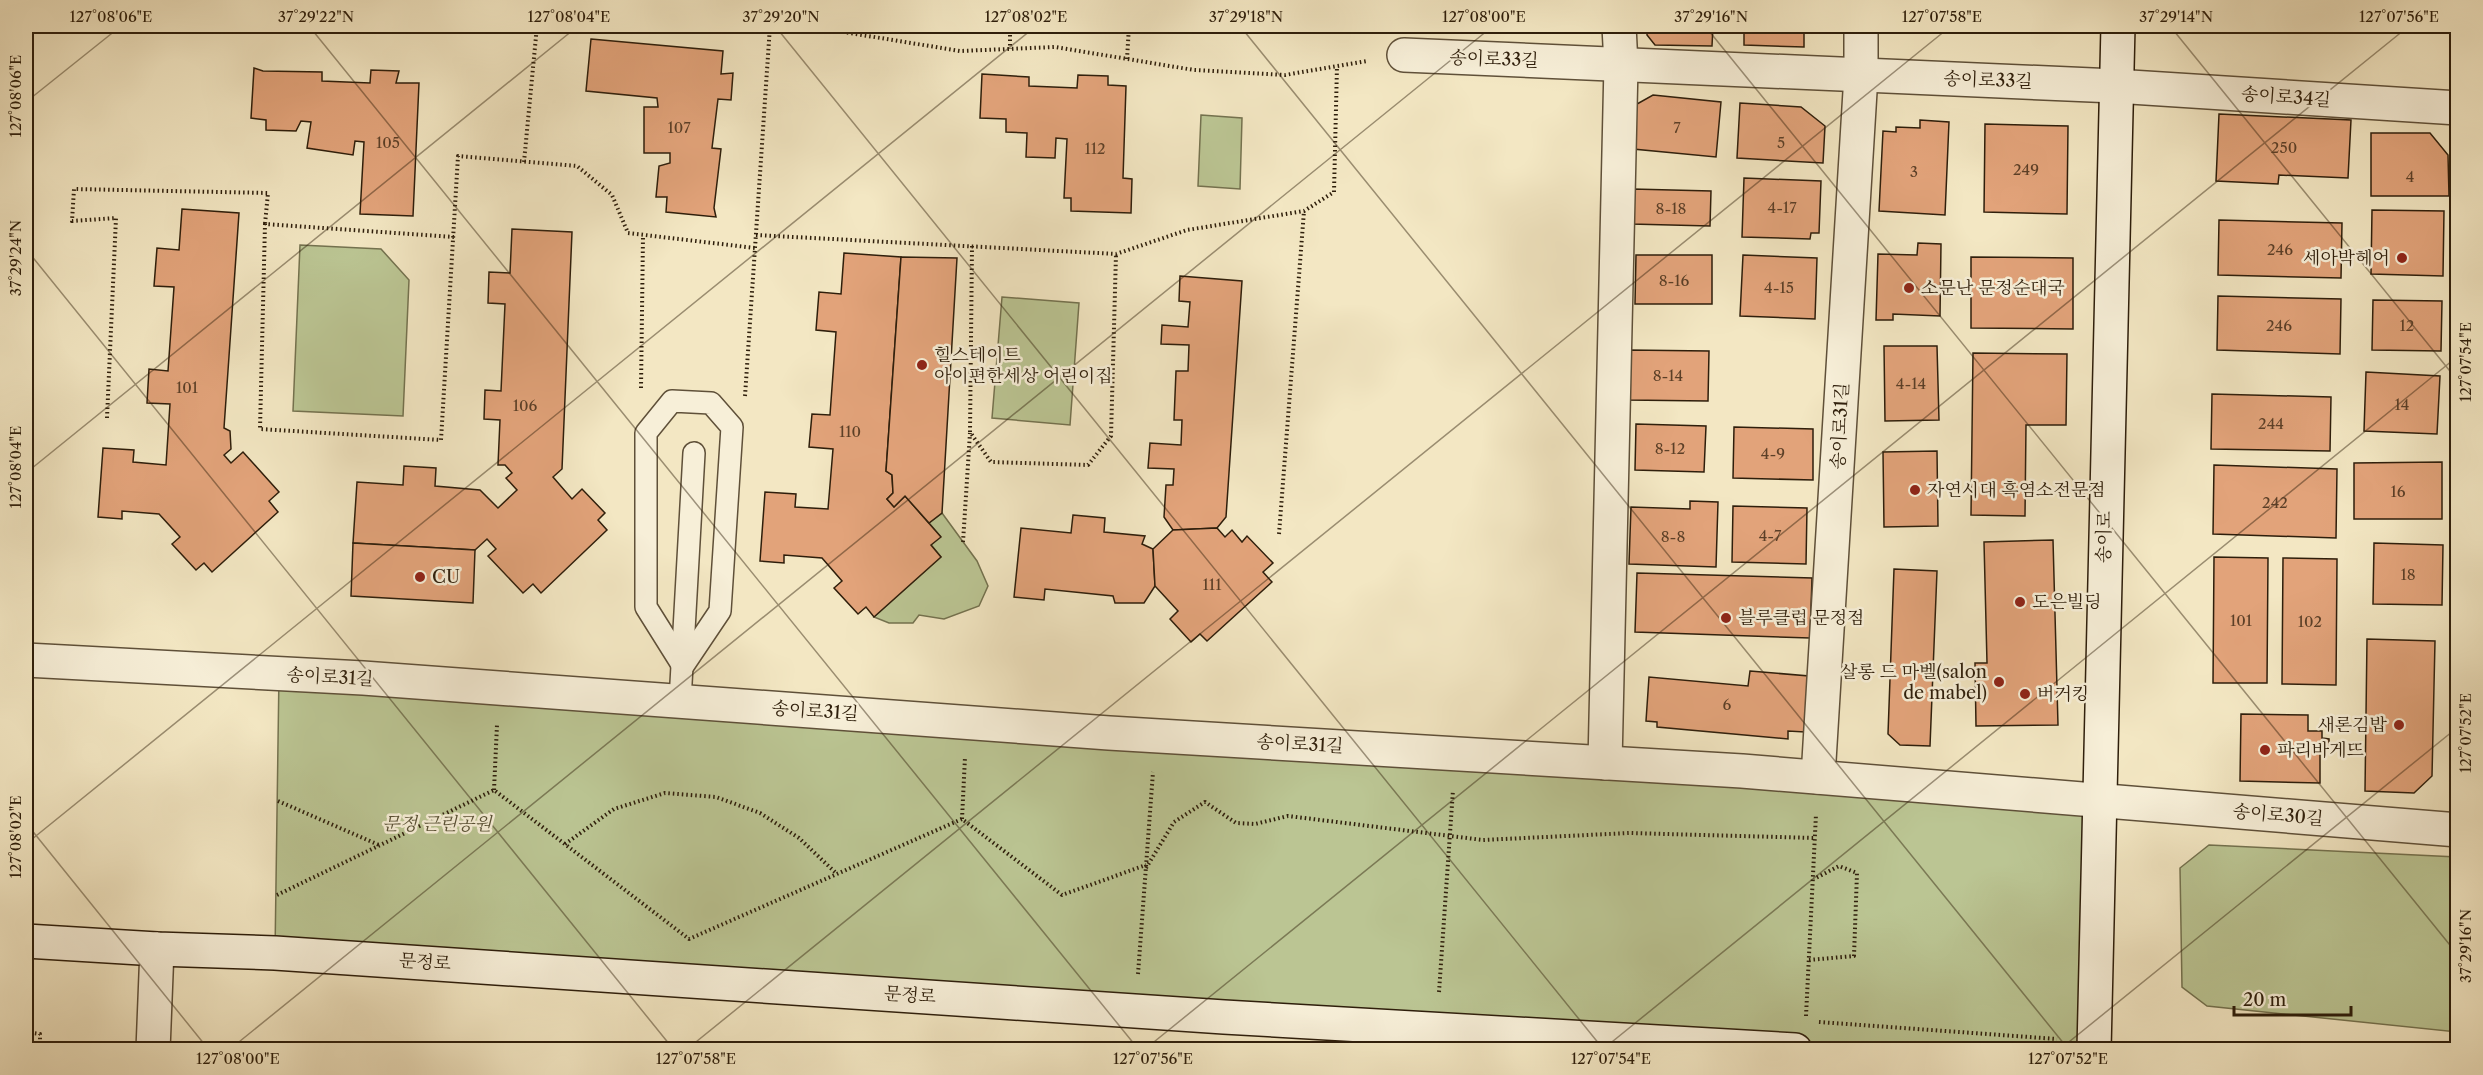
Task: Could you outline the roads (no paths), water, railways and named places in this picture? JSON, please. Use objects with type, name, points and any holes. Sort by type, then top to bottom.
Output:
[{"type":"street","points":[[1605,763],[1621,65],[1619,26]]},
{"type":"street","points":[[1861,26],[1861,75]]},
{"type":"street","name":"송이로","points":[[2094,1050],[2098,799],[2118,26]]},
{"type":"street","name":"송이로33길","points":[[1404,55],[2115,86]]},
{"type":"street","name":"송이로31길","points":[[1818,777],[1861,75]]},
{"type":"street","name":"송이로34길","points":[[2115,86],[2457,108]]},
{"type":"street","name":"송이로31길","points":[[26,660],[363,678],[1155,736],[1818,777],[2098,799]]},
{"type":"street","name":"송이로30길","points":[[2098,799],[2457,830]]},
{"type":"street","name":"문정로","points":[[26,941],[157,950],[275,953],[1437,1029],[1800,1036]]},
{"type":"street","points":[[153,1050],[157,950]]},
{"type":"lane","points":[[672,401],[711,403],[732,427],[720,611],[682,666],[646,607],[646,433],[672,401]]},
{"type":"lane","points":[[681,701],[694,453]]},
{"type":"place","name":"세아박헤어","points":[[2402,258]]},
{"type":"place","name":"소문난 문정순대국","points":[[1909,288]]},
{"type":"place","name":"힐스테이트 아이편한세상 어린이집","points":[[922,365]]},
{"type":"place","name":"자연시대 흑염소전문점","points":[[1915,490]]},
{"type":"place","name":"CU","points":[[420,577]]},
{"type":"place","name":"도은빌딩","points":[[2020,602]]},
{"type":"place","name":"블루클럽 문정점","points":[[1726,618]]},
{"type":"place","name":"살롱 드 마벨(salon de mabel)","points":[[1999,682]]},
{"type":"place","name":"버거킹","points":[[2025,694]]},
{"type":"place","name":"새론김밥","points":[[2399,725]]},
{"type":"place","name":"파리바게뜨","points":[[2265,750]]},
{"type":"park label","name":"문정 근린공원","points":[[437,824]]}]
